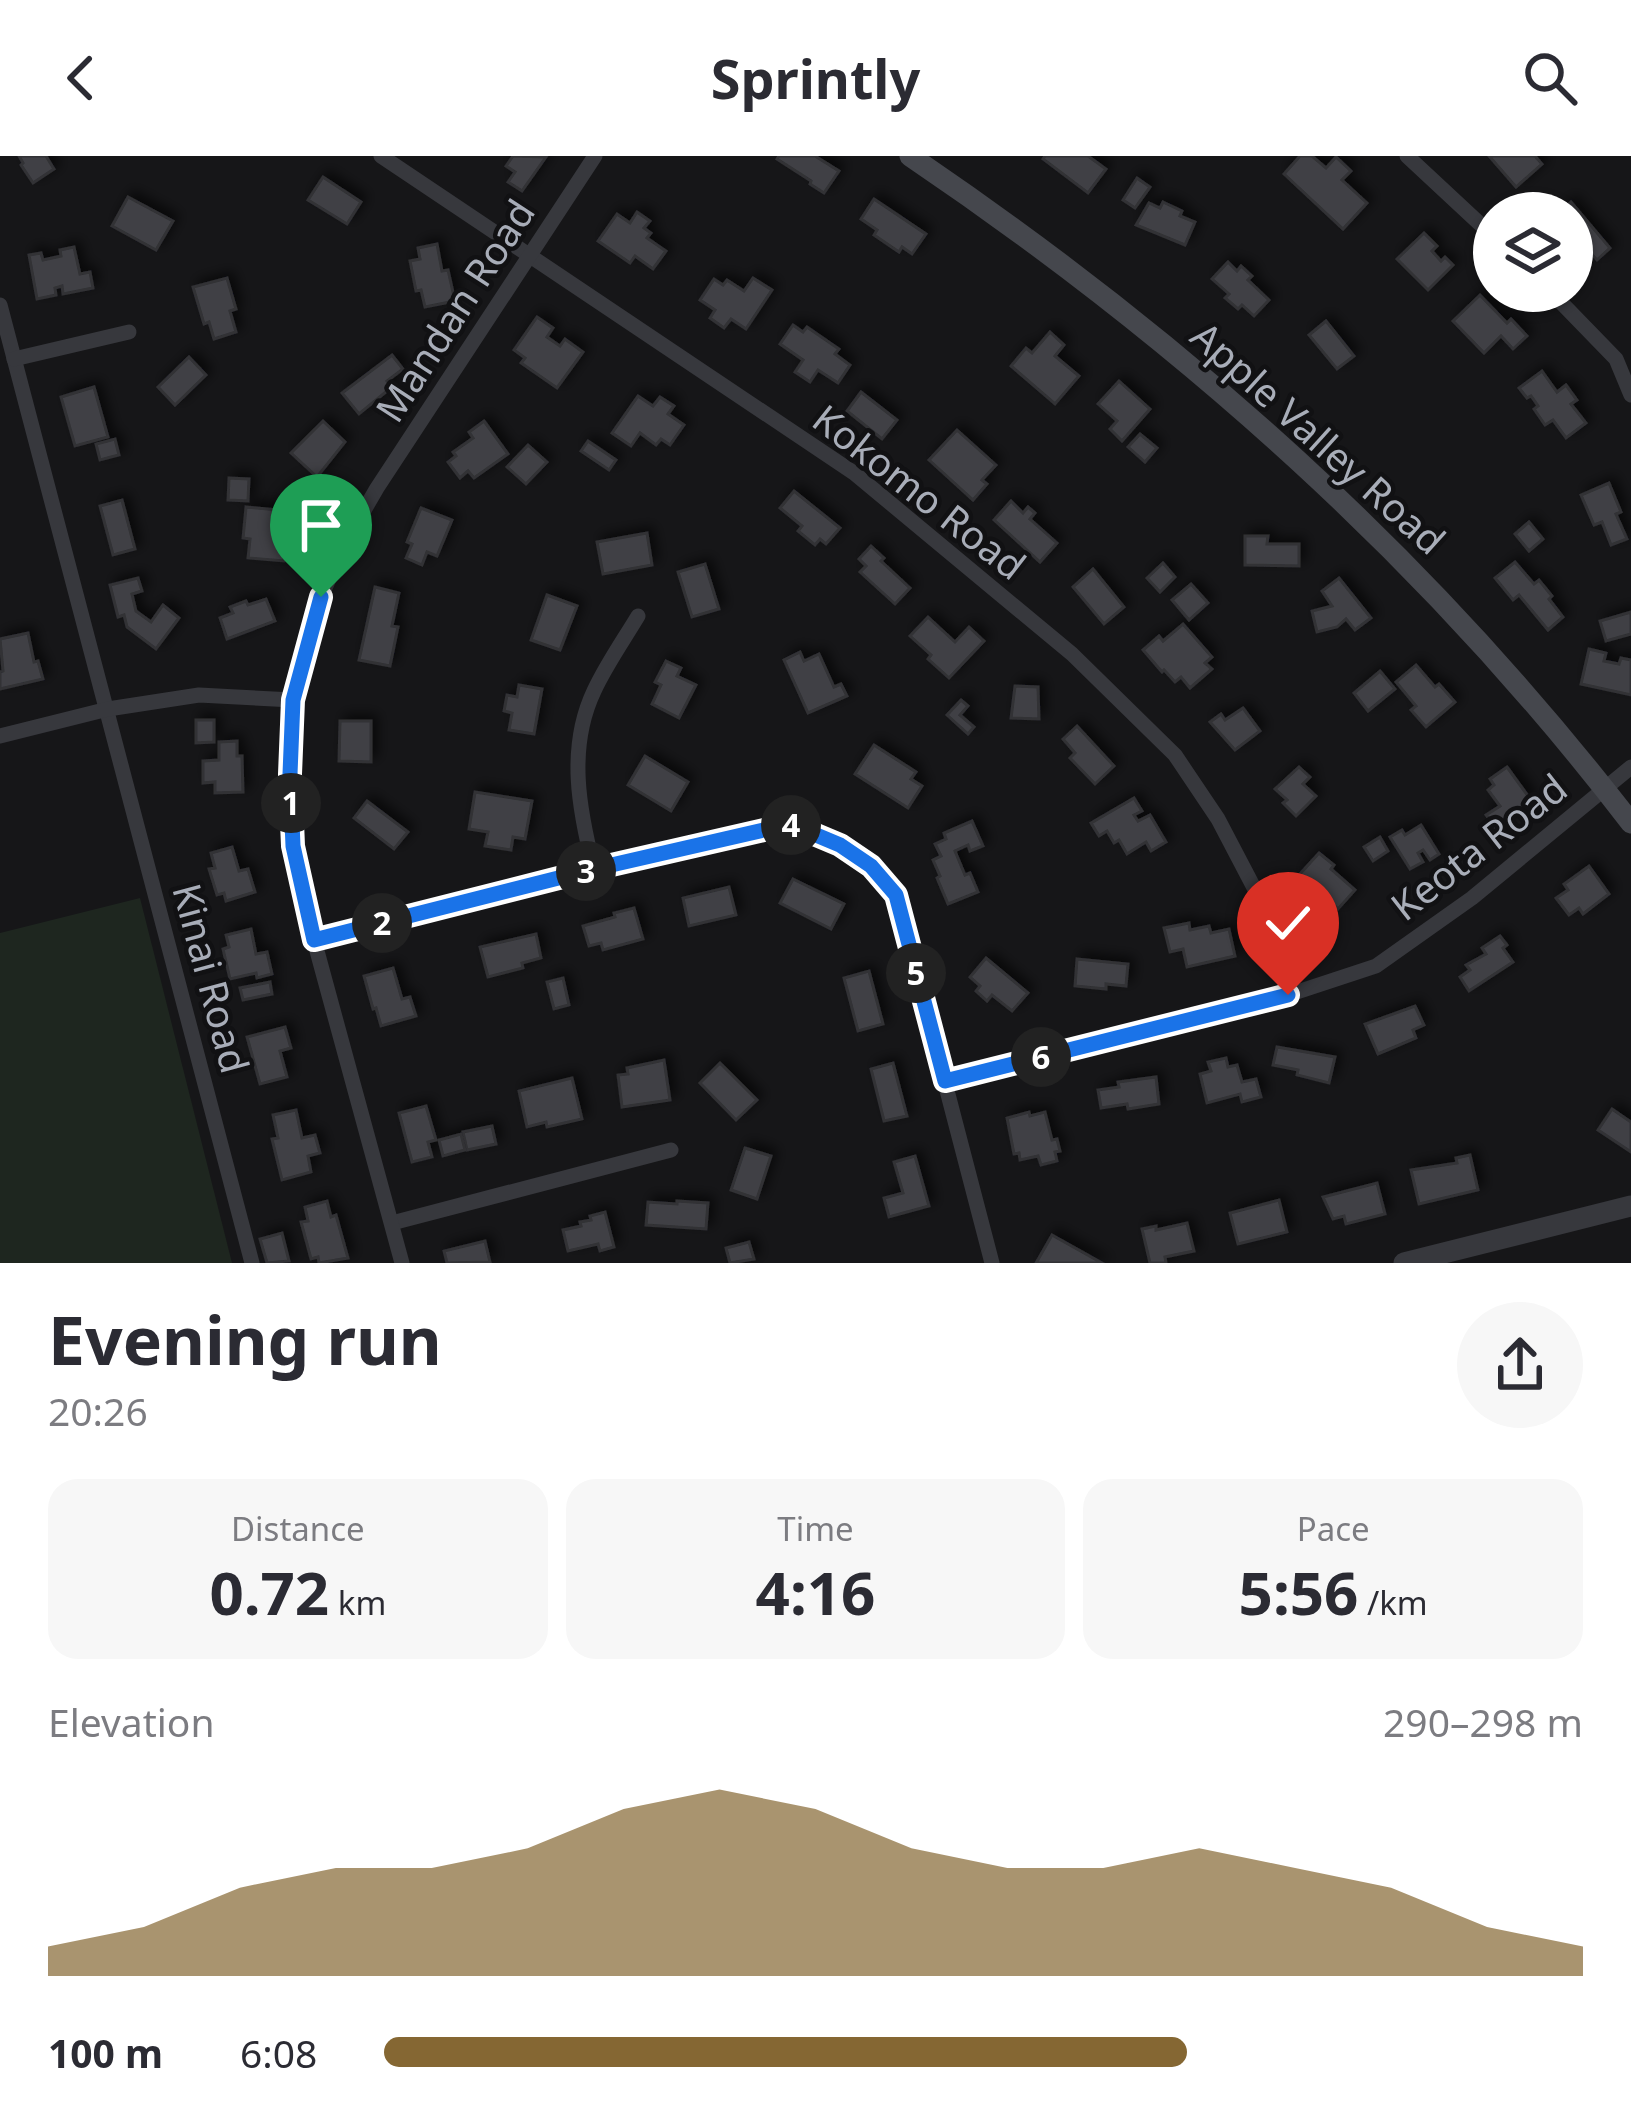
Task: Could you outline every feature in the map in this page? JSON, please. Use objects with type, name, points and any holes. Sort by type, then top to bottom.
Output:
[{"type":"main road","name":"Apple Valley Road","points":[[910,156],[1014,226],[1186,360],[1341,498],[1444,602],[1631,823]]},
{"type":"street","name":"Kokomo Road","points":[[381,156],[854,473],[1072,654],[1174,755],[1218,819],[1262,903],[1288,995]]},
{"type":"street","name":"Mandan Road","points":[[402,1263],[293,846],[293,700],[321,597],[345,544],[595,156]]},
{"type":"street","points":[[1407,156],[1473,217]]},
{"type":"street","name":"Kinai Road","points":[[0,305],[252,1263]]},
{"type":"street","points":[[1570,312],[1616,359],[1631,395]]},
{"type":"street","points":[[14,358],[129,332]]},
{"type":"street","points":[[594,869],[580,815],[577,753],[592,694],[638,616]]},
{"type":"street","points":[[0,736],[108,709],[199,695],[293,700]]},
{"type":"street","name":"Keota Road","points":[[945,1081],[1288,995],[1376,966],[1472,898],[1631,766]]},
{"type":"street","points":[[314,940],[790,824],[840,845],[871,866],[896,895],[992,1263]]},
{"type":"street","points":[[392,1222],[671,1150]]},
{"type":"street","points":[[1404,1263],[1631,1206]]},
{"type":"shaded area","points":[[140,898],[232,1263],[0,1263],[0,933]]},
{"type":"building","points":[[19,156],[46,156],[54,169],[33,183]]},
{"type":"building","points":[[513,156],[546,157],[522,191],[508,182],[515,172],[506,166]]},
{"type":"building","points":[[779,156],[815,156],[839,171],[824,193]]},
{"type":"building","points":[[1045,156],[1088,156],[1106,169],[1088,193]]},
{"type":"building","points":[[1300,156],[1312,156],[1326,168],[1336,157],[1351,171],[1342,180],[1367,203],[1343,229],[1284,174]]},
{"type":"building","points":[[1489,156],[1535,156],[1542,164],[1516,187]]},
{"type":"building","points":[[323,177],[361,202],[347,224],[308,200]]},
{"type":"building","points":[[1137,178],[1150,187],[1135,208],[1123,200]]},
{"type":"building","points":[[128,197],[173,221],[156,250],[112,226]]},
{"type":"building","points":[[874,199],[926,234],[912,254],[902,247],[899,252],[874,235],[877,230],[861,219]]},
{"type":"building","points":[[1163,202],[1195,222],[1185,245],[1136,225],[1149,203],[1160,208]]},
{"type":"building","points":[[637,212],[650,221],[644,228],[651,233],[647,238],[666,251],[653,269],[635,256],[630,263],[598,241],[617,214],[630,223]]},
{"type":"building","points":[[1593,228],[1610,248],[1597,260],[1593,256]]},
{"type":"building","points":[[1424,233],[1437,246],[1432,251],[1441,261],[1445,257],[1453,265],[1428,290],[1397,259]]},
{"type":"building","points":[[437,244],[455,301],[425,307],[410,261],[420,259],[418,248]]},
{"type":"building","points":[[74,247],[80,274],[90,272],[93,288],[63,294],[62,286],[55,288],[56,295],[37,299],[29,255],[41,253],[43,260]]},
{"type":"building","points":[[1228,262],[1252,276],[1248,280],[1269,300],[1254,316],[1225,298],[1229,294],[1212,279]]},
{"type":"building","points":[[227,278],[236,309],[230,311],[236,332],[214,339],[209,322],[204,324],[193,287]]},
{"type":"building","points":[[753,278],[772,290],[746,329],[731,319],[724,328],[710,318],[715,310],[700,300],[714,279],[723,285],[727,280],[744,291]]},
{"type":"building","points":[[1473,302],[1473,312],[1496,312],[1527,336],[1513,349],[1501,336],[1484,353],[1453,321]]},
{"type":"building","points":[[537,317],[553,328],[547,337],[560,346],[565,339],[583,352],[557,388],[521,363],[525,358],[514,350]]},
{"type":"building","points":[[1326,321],[1354,356],[1337,369],[1309,335]]},
{"type":"building","points":[[793,325],[803,332],[807,327],[839,349],[835,354],[850,365],[838,383],[818,370],[810,382],[795,372],[803,360],[780,344]]},
{"type":"building","points":[[1050,332],[1064,345],[1055,356],[1079,376],[1055,404],[1011,366],[1026,348],[1032,353]]},
{"type":"building","points":[[392,355],[403,369],[387,381],[392,387],[359,414],[342,393]]},
{"type":"building","points":[[189,357],[206,375],[175,405],[158,387]]},
{"type":"building","points":[[1542,371],[1557,392],[1566,385],[1577,400],[1571,404],[1586,423],[1566,438],[1553,420],[1545,425],[1531,396],[1527,398],[1519,388]]},
{"type":"building","points":[[1119,381],[1150,409],[1122,441],[1110,429],[1117,421],[1098,404]]},
{"type":"building","points":[[94,387],[108,437],[75,446],[61,397]]},
{"type":"building","points":[[861,392],[897,420],[882,439],[847,411]]},
{"type":"building","points":[[638,396],[653,406],[660,397],[674,406],[668,414],[684,425],[670,445],[661,439],[656,445],[640,433],[631,446],[612,433]]},
{"type":"building","points":[[323,421],[345,442],[317,477],[291,453]]},
{"type":"building","points":[[484,421],[508,454],[474,478],[468,471],[460,478],[448,462],[456,456],[453,452],[473,438],[469,432]]},
{"type":"building","points":[[957,430],[996,465],[973,500],[929,460]]},
{"type":"building","points":[[1140,434],[1157,448],[1145,462],[1128,447]]},
{"type":"building","points":[[115,439],[119,455],[100,460],[96,444]]},
{"type":"building","points":[[588,441],[616,460],[609,470],[581,451]]},
{"type":"building","points":[[528,445],[547,462],[526,484],[507,467]]},
{"type":"building","points":[[229,478],[249,479],[248,501],[228,500]]},
{"type":"building","points":[[1609,483],[1627,539],[1611,545],[1602,522],[1594,525],[1581,495]]},
{"type":"building","points":[[794,491],[840,528],[826,544],[820,539],[815,545],[798,531],[802,526],[780,508]]},
{"type":"building","points":[[122,500],[135,549],[113,555],[100,506]]},
{"type":"building","points":[[1011,501],[1023,513],[1028,507],[1035,513],[1030,519],[1057,543],[1040,562],[994,520]]},
{"type":"building","points":[[246,507],[290,511],[292,544],[286,543],[284,561],[248,558],[250,539],[243,538]]},
{"type":"building","points":[[421,508],[452,520],[437,556],[427,552],[422,565],[406,558],[412,544],[407,542]]},
{"type":"building","points":[[1529,522],[1543,539],[1529,551],[1515,534]]},
{"type":"building","points":[[647,533],[652,565],[603,574],[597,542]]},
{"type":"building","points":[[1245,536],[1268,536],[1267,544],[1299,544],[1299,566],[1245,565]]},
{"type":"building","points":[[871,546],[910,588],[895,604],[860,572],[866,566],[859,559]]},
{"type":"building","points":[[1515,562],[1534,584],[1539,580],[1563,617],[1548,630],[1519,595],[1513,600],[1495,578]]},
{"type":"building","points":[[1163,563],[1175,577],[1160,592],[1147,578]]},
{"type":"building","points":[[705,564],[719,609],[692,617],[678,572]]},
{"type":"building","points":[[1093,569],[1124,607],[1104,624],[1073,587]]},
{"type":"building","points":[[138,578],[142,591],[132,594],[136,611],[151,622],[163,605],[179,618],[156,649],[127,627],[124,615],[118,617],[110,585]]},
{"type":"building","points":[[1339,578],[1371,618],[1355,630],[1346,619],[1337,627],[1317,632],[1312,611],[1332,606],[1322,591]]},
{"type":"building","points":[[1191,584],[1208,603],[1189,620],[1172,600]]},
{"type":"building","points":[[375,587],[399,593],[390,666],[359,660]]},
{"type":"building","points":[[547,595],[577,606],[560,650],[531,640]]},
{"type":"building","points":[[266,599],[275,621],[227,639],[220,618],[233,613],[230,607]]},
{"type":"building","points":[[1631,612],[1631,634],[1606,641],[1600,621]]},
{"type":"building","points":[[928,617],[955,642],[969,627],[984,641],[949,678],[910,636]]},
{"type":"building","points":[[1183,624],[1212,657],[1205,663],[1212,669],[1190,688],[1181,677],[1175,682],[1162,672],[1143,650]]},
{"type":"building","points":[[28,633],[43,679],[0,689],[0,639]]},
{"type":"building","points":[[1589,649],[1606,653],[1604,661],[1631,660],[1631,695],[1581,684]]},
{"type":"building","points":[[800,652],[804,661],[819,654],[834,687],[841,684],[847,696],[808,713],[784,660]]},
{"type":"building","points":[[666,661],[681,668],[677,676],[696,685],[679,718],[652,704],[661,685],[655,682]]},
{"type":"building","points":[[1416,665],[1455,702],[1426,727],[1396,682]]},
{"type":"building","points":[[1380,671],[1395,689],[1368,711],[1354,693]]},
{"type":"building","points":[[519,685],[542,689],[534,734],[509,730],[512,713],[504,711],[507,695],[517,697]]},
{"type":"building","points":[[1015,686],[1038,687],[1039,719],[1011,718]]},
{"type":"building","points":[[961,700],[968,706],[960,715],[974,727],[968,734],[947,715]]},
{"type":"building","points":[[1243,708],[1260,731],[1235,750],[1210,722],[1221,714],[1225,720]]},
{"type":"building","points":[[196,720],[214,720],[214,742],[196,743]]},
{"type":"building","points":[[340,721],[371,721],[371,762],[339,761]]},
{"type":"building","points":[[1077,726],[1114,766],[1095,784],[1070,758],[1075,753],[1063,739]]},
{"type":"building","points":[[237,741],[243,792],[215,793],[215,782],[203,783],[203,761],[219,760],[219,742]]},
{"type":"building","points":[[874,745],[916,772],[911,779],[922,786],[908,808],[855,774]]},
{"type":"building","points":[[645,756],[688,782],[671,811],[628,785]]},
{"type":"building","points":[[1299,767],[1310,777],[1303,784],[1316,796],[1296,816],[1275,789]]},
{"type":"building","points":[[1507,767],[1531,800],[1495,827],[1486,815],[1500,806],[1488,790],[1494,785],[1490,779]]},
{"type":"building","points":[[475,792],[532,801],[525,839],[513,837],[511,850],[485,846],[488,832],[469,829]]},
{"type":"building","points":[[1134,798],[1142,811],[1134,815],[1138,821],[1150,815],[1166,842],[1151,851],[1146,842],[1127,854],[1119,840],[1114,843],[1107,831],[1099,836],[1091,823]]},
{"type":"building","points":[[367,801],[408,832],[394,849],[354,818]]},
{"type":"building","points":[[972,821],[983,846],[970,851],[968,845],[955,851],[978,892],[948,904],[933,860],[941,856],[935,844],[946,839],[944,833]]},
{"type":"building","points":[[1421,825],[1439,854],[1430,860],[1423,850],[1418,853],[1423,862],[1410,869],[1390,837]]},
{"type":"building","points":[[1380,837],[1388,851],[1373,861],[1364,847]]},
{"type":"building","points":[[232,847],[239,871],[248,869],[255,892],[226,901],[224,893],[217,895],[209,869],[215,868],[211,853]]},
{"type":"building","points":[[1319,853],[1355,890],[1338,909],[1299,875]]},
{"type":"building","points":[[1589,866],[1609,894],[1583,914],[1579,908],[1569,915],[1556,898],[1568,890],[1564,884]]},
{"type":"building","points":[[793,879],[844,904],[831,929],[780,903]]},
{"type":"building","points":[[729,887],[736,915],[689,926],[683,898]]},
{"type":"building","points":[[634,908],[643,939],[603,950],[601,943],[589,946],[583,926]]},
{"type":"building","points":[[1189,923],[1190,930],[1229,929],[1235,956],[1187,967],[1183,949],[1170,952],[1164,928]]},
{"type":"building","points":[[251,929],[256,954],[267,952],[272,974],[230,979],[223,949],[229,947],[226,935]]},
{"type":"building","points":[[536,934],[541,958],[488,977],[480,947]]},
{"type":"building","points":[[1500,936],[1513,962],[1469,991],[1460,977],[1470,970],[1466,965],[1486,954],[1482,948]]},
{"type":"building","points":[[986,958],[1028,993],[1012,1011],[992,995],[987,1001],[976,991],[980,986],[970,977]]},
{"type":"building","points":[[1077,959],[1128,964],[1126,986],[1075,986]]},
{"type":"building","points":[[393,968],[402,999],[410,997],[416,1016],[381,1026],[364,976]]},
{"type":"building","points":[[869,971],[883,1024],[858,1031],[844,978]]},
{"type":"building","points":[[563,978],[569,1005],[554,1009],[547,982]]},
{"type":"building","points":[[270,982],[272,994],[243,1000],[240,988]]},
{"type":"building","points":[[1415,1006],[1424,1025],[1413,1030],[1416,1038],[1378,1054],[1365,1024]]},
{"type":"building","points":[[285,1027],[291,1048],[280,1051],[287,1077],[260,1084],[247,1037]]},
{"type":"building","points":[[1277,1047],[1335,1057],[1329,1083],[1273,1065]]},
{"type":"building","points":[[1226,1058],[1228,1067],[1237,1065],[1242,1082],[1256,1079],[1261,1097],[1242,1102],[1240,1094],[1207,1103],[1200,1074],[1211,1071],[1208,1062]]},
{"type":"building","points":[[664,1060],[670,1100],[622,1107],[618,1075],[628,1074],[627,1068]]},
{"type":"building","points":[[720,1063],[757,1100],[736,1120],[700,1083]]},
{"type":"building","points":[[893,1063],[907,1116],[884,1121],[871,1069]]},
{"type":"building","points":[[1156,1077],[1159,1104],[1101,1108],[1098,1090]]},
{"type":"building","points":[[572,1078],[582,1119],[527,1127],[519,1091]]},
{"type":"building","points":[[426,1106],[436,1140],[428,1142],[432,1157],[412,1162],[399,1113]]},
{"type":"building","points":[[1612,1109],[1631,1122],[1631,1152],[1598,1130]]},
{"type":"building","points":[[296,1110],[302,1138],[315,1135],[320,1153],[308,1156],[311,1172],[282,1180],[272,1139],[278,1138],[273,1115]]},
{"type":"building","points":[[1029,1112],[1030,1116],[1045,1112],[1060,1151],[1055,1152],[1057,1161],[1041,1165],[1038,1156],[1020,1160],[1019,1153],[1014,1154],[1007,1118]]},
{"type":"building","points":[[492,1126],[496,1144],[467,1150],[463,1132]]},
{"type":"building","points":[[461,1134],[465,1150],[443,1156],[439,1140]]},
{"type":"building","points":[[745,1148],[771,1156],[757,1199],[731,1190]]},
{"type":"building","points":[[1470,1155],[1478,1190],[1419,1204],[1411,1170],[1457,1163],[1456,1158]]},
{"type":"building","points":[[915,1156],[929,1206],[889,1217],[884,1198],[903,1193],[894,1162]]},
{"type":"building","points":[[1377,1183],[1385,1214],[1346,1224],[1344,1216],[1333,1219],[1323,1197]]},
{"type":"building","points":[[1279,1200],[1287,1232],[1238,1244],[1230,1213]]},
{"type":"building","points":[[327,1201],[331,1217],[336,1215],[348,1258],[319,1263],[318,1257],[311,1259],[301,1222],[308,1221],[305,1207]]},
{"type":"building","points":[[648,1202],[708,1203],[706,1229],[646,1225]]},
{"type":"building","points":[[605,1212],[614,1247],[600,1251],[598,1244],[568,1251],[563,1230]]},
{"type":"building","points":[[1187,1223],[1194,1251],[1165,1257],[1166,1263],[1150,1263],[1142,1229]]},
{"type":"building","points":[[282,1233],[289,1261],[267,1263],[260,1239]]},
{"type":"building","points":[[1052,1235],[1102,1263],[1036,1263]]},
{"type":"building","points":[[485,1241],[490,1262],[447,1263],[444,1251]]},
{"type":"building","points":[[749,1242],[754,1259],[730,1263],[726,1248]]},
{"type":"route","points":[[321,597],[293,700],[290,774],[293,846],[314,940],[790,824],[840,845],[871,866],[896,895],[945,1081],[1288,995]]}]
